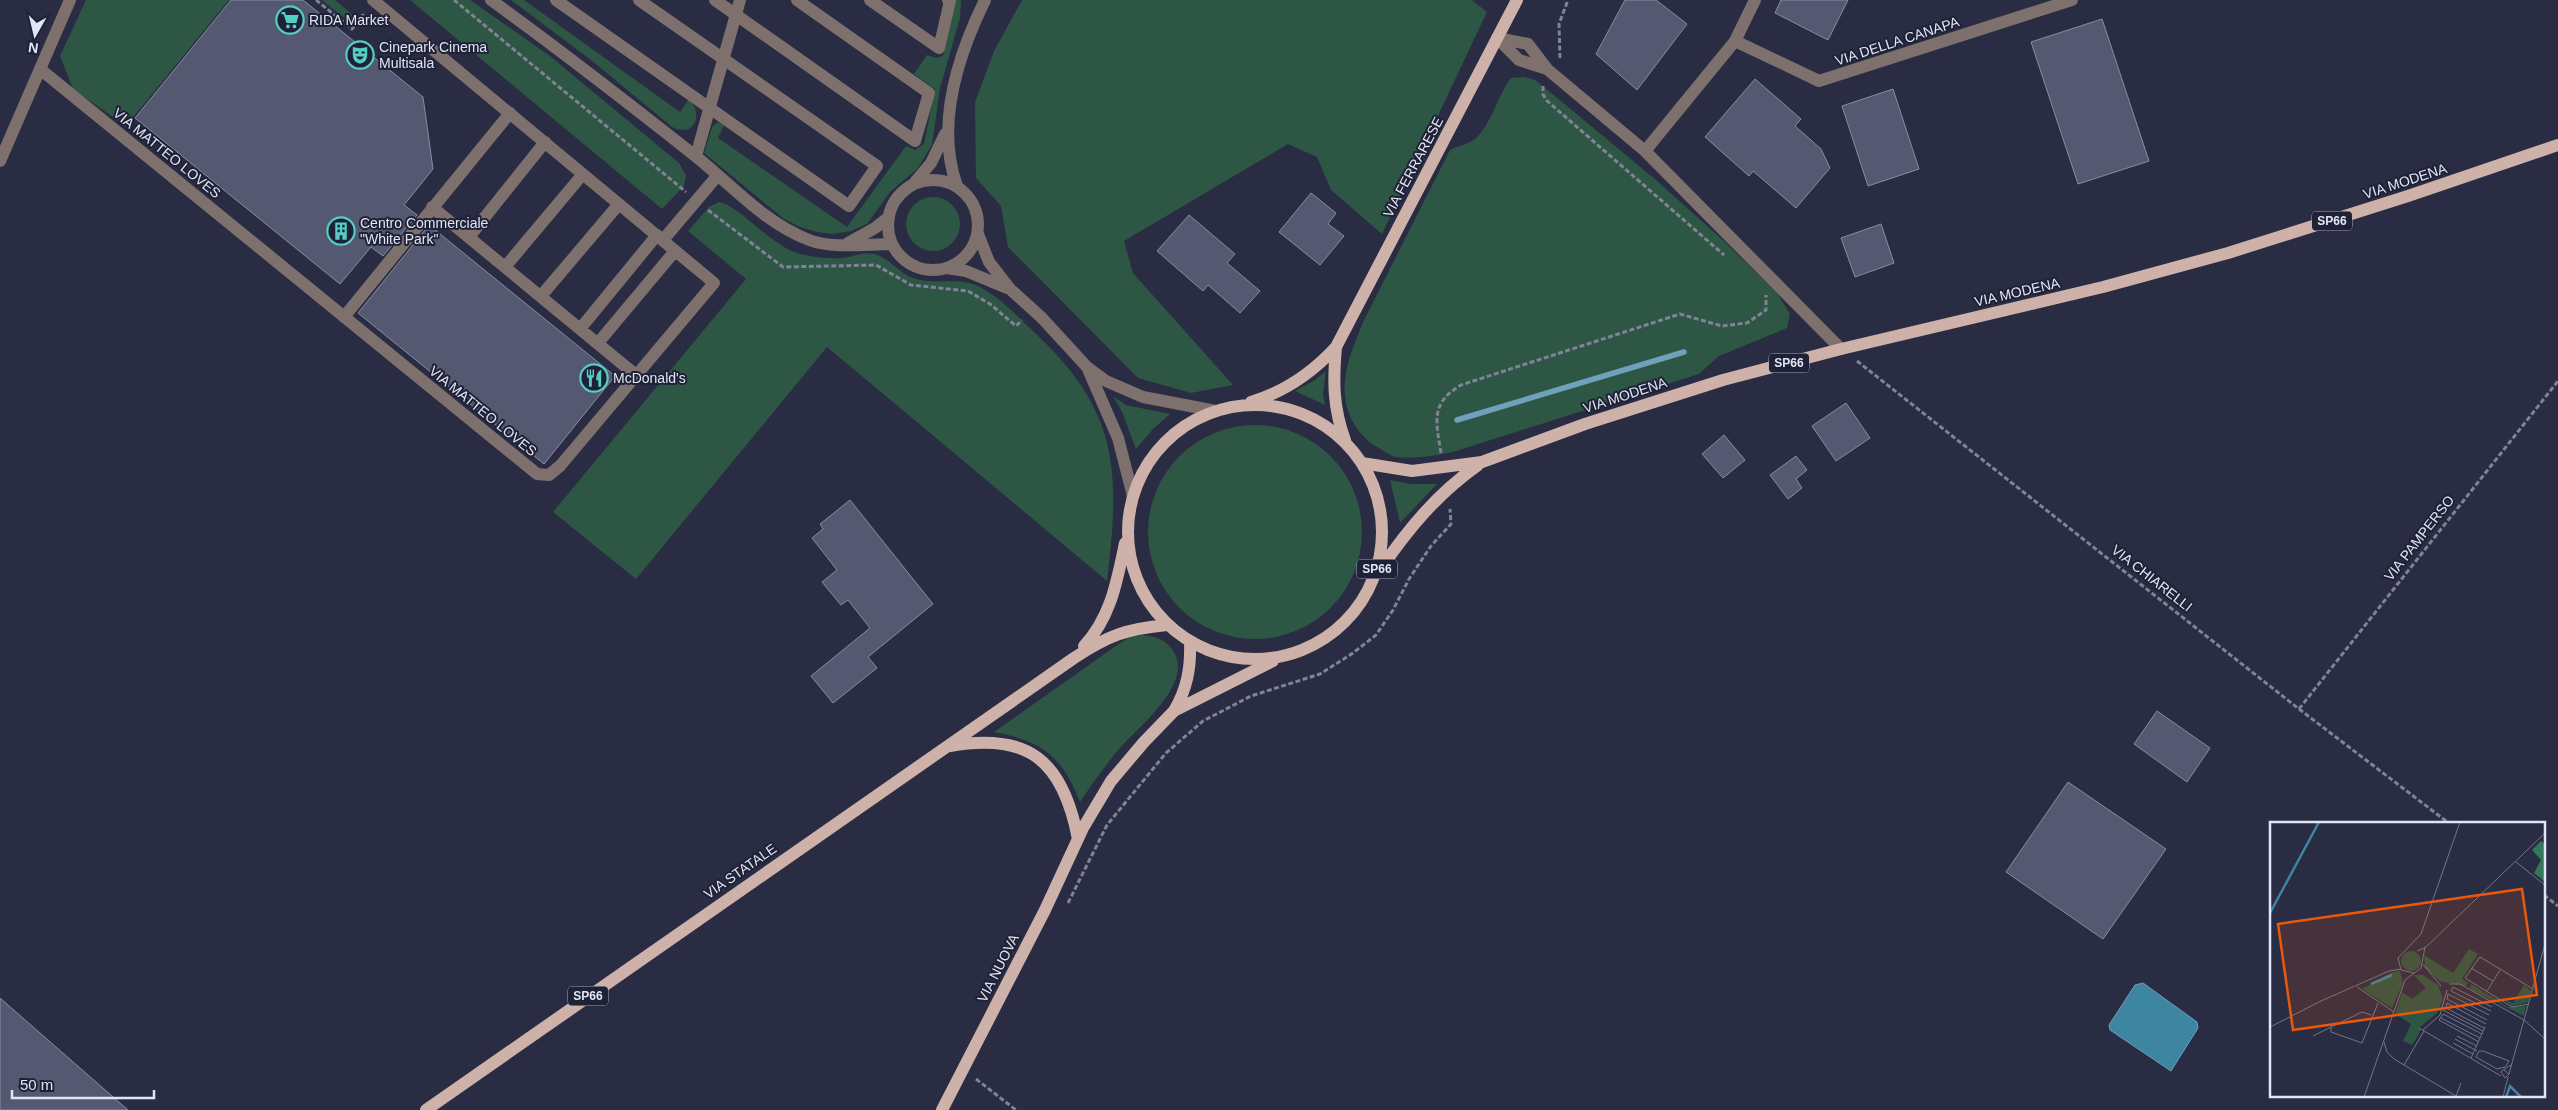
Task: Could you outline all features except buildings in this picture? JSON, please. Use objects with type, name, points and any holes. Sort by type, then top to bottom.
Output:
[{"type":"main road","name":"VIA FERRARESE","points":[[1234,406],[1275,393],[1292,384],[1324,361],[1336,347],[1517,0]]},
{"type":"main road","name":"VIA MODENA","points":[[1362,463],[1412,471],[1443,469],[1482,462],[1642,405],[1841,349],[2103,287],[2228,253],[2408,196],[2558,145]]},
{"type":"main road","name":"VIA FERRARESE","points":[[1336,347],[1332,384],[1334,403],[1346,443]]},
{"type":"main road","name":"VIA MODENA","points":[[1374,579],[1380,559],[1382,525],[1375,488],[1362,463],[1346,443],[1324,426],[1296,412],[1265,405],[1234,406],[1198,418],[1170,437],[1155,453],[1142,472],[1133,496],[1127,534],[1134,574],[1143,594],[1168,624],[1190,642],[1227,656],[1248,660],[1282,656],[1315,645],[1332,634],[1349,618],[1365,597],[1374,579],[1422,512],[1446,490],[1482,462]]},
{"type":"main road","name":"VIA STATALE","points":[[1074,658],[1098,629],[1108,611],[1127,534]]},
{"type":"main road","name":"VIA STATALE","points":[[426,1110],[1074,658],[1114,635],[1130,629],[1168,624]]},
{"type":"main road","name":"VIA NUOVA","points":[[942,1110],[1045,910],[1093,810],[1119,770],[1174,711],[1187,684],[1190,642]]},
{"type":"main road","name":"VIA NUOVA","points":[[1174,711],[1282,656]]},
{"type":"main road","points":[[944,747],[971,742],[1002,743],[1028,751],[1039,758],[1056,777],[1069,802],[1078,839]]},
{"type":"street","points":[[0,161],[70,0]]},
{"type":"street","name":"VIA MATTEO LOVES","points":[[40,69],[530,469],[543,476],[549,475],[560,466],[714,283],[374,0]]},
{"type":"street","points":[[491,0],[586,70],[696,156],[774,223],[810,241],[829,245],[892,244]]},
{"type":"street","points":[[556,0],[849,206],[877,166],[639,0]]},
{"type":"street","points":[[715,0],[916,141],[929,93],[797,0]]},
{"type":"street","points":[[696,156],[740,0]]},
{"type":"street","points":[[870,0],[939,48],[950,1],[948,0]]},
{"type":"street","points":[[985,0],[962,57],[948,124],[931,163],[898,198],[889,216],[888,230],[892,244],[899,254],[921,268],[946,268],[966,272],[1010,289]]},
{"type":"street","points":[[1645,151],[1735,41],[1755,0]]},
{"type":"street","name":"VIA DELLA CANAPA","points":[[1735,41],[1819,81],[2072,0]]},
{"type":"street","points":[[1497,38],[1519,60],[1547,69]]},
{"type":"street","points":[[1497,38],[1528,44],[1547,69],[1645,151],[1841,349]]},
{"type":"street","points":[[344,317],[510,113]]},
{"type":"street","points":[[948,124],[948,156],[957,186]]},
{"type":"street","points":[[469,237],[545,142]]},
{"type":"street","points":[[505,267],[582,174]]},
{"type":"street","points":[[580,329],[718,175]]},
{"type":"street","points":[[913,184],[928,180],[943,180],[957,186],[966,193],[977,212],[978,234],[989,262],[1010,289],[1042,318],[1087,367],[1121,389],[1142,397],[1216,411]]},
{"type":"street","points":[[541,296],[619,204]]},
{"type":"street","points":[[432,207],[637,376]]},
{"type":"street","points":[[846,244],[875,228],[889,216]]},
{"type":"street","points":[[946,268],[966,256],[978,234]]},
{"type":"street","points":[[598,343],[675,251]]},
{"type":"street","points":[[1087,367],[1118,438],[1133,496]]},
{"type":"path","points":[[316,0],[352,29],[374,0]]},
{"type":"path","points":[[1560,58],[1559,24],[1568,0]]},
{"type":"path","points":[[1543,86],[1543,94],[1546,100],[1729,260]]},
{"type":"path","points":[[1443,469],[1436,412],[1446,396],[1462,384],[1680,314],[1722,326],[1747,323],[1766,310],[1766,292]]},
{"type":"path","name":"VIA CHIARELLI","points":[[1841,349],[2447,822]]},
{"type":"path","name":"VIA PAMPERSO","points":[[2299,708],[2558,381]]},
{"type":"path","points":[[1067,905],[1107,825],[1166,753],[1203,721],[1250,696],[1320,674],[1353,653],[1376,635],[1431,546],[1451,524],[1446,490]]},
{"type":"path","points":[[2546,897],[2558,906]]},
{"type":"path","points":[[980,1071],[975,1080],[1016,1110]]},
{"type":"green space","points":[[86,0],[229,0],[126,126],[73,89],[60,56]]},
{"type":"green space","points":[[322,0],[335,0],[354,16],[349,22]]},
{"type":"green space","points":[[410,0],[470,0],[550,56],[679,163],[686,175],[684,186],[662,209]]},
{"type":"green space","points":[[511,0],[524,0],[680,112],[689,99],[696,112],[694,124],[686,130],[672,127],[591,60]]},
{"type":"green space","points":[[956,0],[961,0],[960,18],[940,88],[932,145],[917,169],[890,192],[867,224],[851,231],[833,234],[800,227],[784,219],[704,153],[712,127],[718,122],[724,125],[718,138],[847,227],[906,146],[915,150],[924,144],[935,89],[914,74],[927,55],[936,58],[943,56]]},
{"type":"green space","points":[[1022,0],[1472,0],[1487,12],[1382,234],[1331,190],[1317,157],[1288,144],[1124,241],[1133,273],[1233,385],[1191,393],[1138,378],[1008,247],[1001,206],[976,178],[975,102],[994,51]]},
{"type":"green space","points":[[1524,77],[1535,80],[1555,96],[1656,180],[1725,242],[1777,293],[1790,314],[1787,328],[1719,356],[1699,374],[1453,452],[1418,457],[1403,458],[1394,456],[1370,442],[1355,426],[1350,416],[1345,395],[1345,384],[1351,353],[1363,322],[1450,150],[1475,139],[1486,126],[1511,78]]},
{"type":"green space","points":[[933,197],[943,199],[952,205],[958,214],[960,224],[958,234],[952,243],[943,249],[933,251],[923,249],[914,243],[908,234],[906,224],[908,214],[914,205],[923,199]]},
{"type":"green space","points":[[719,202],[736,210],[776,242],[797,253],[831,258],[866,253],[875,254],[913,278],[930,281],[964,282],[980,287],[988,291],[1016,314],[1063,362],[1084,390],[1099,417],[1108,446],[1112,475],[1113,507],[1107,581],[827,347],[636,579],[553,512],[746,279],[688,231],[709,207]]},
{"type":"green space","points":[[1326,371],[1323,393],[1325,405],[1295,391],[1315,380]]},
{"type":"green space","points":[[1113,396],[1126,405],[1170,414],[1153,429],[1136,449],[1122,412]]},
{"type":"green space","points":[[1255,425],[1276,427],[1296,433],[1314,443],[1337,464],[1354,491],[1360,511],[1362,532],[1360,553],[1354,573],[1344,591],[1323,614],[1296,631],[1276,637],[1255,639],[1234,637],[1214,631],[1196,621],[1173,600],[1156,573],[1150,553],[1148,532],[1150,511],[1156,491],[1166,473],[1187,450],[1214,433],[1234,427]]},
{"type":"green space","points":[[1390,480],[1411,484],[1437,484],[1400,523]]},
{"type":"green space","points":[[1142,635],[1161,639],[1168,644],[1174,652],[1178,665],[1176,678],[1161,705],[1119,749],[1080,802],[1066,773],[1048,753],[1025,740],[994,732],[1120,643],[1132,636]]},
{"type":"water","points":[[2143,983],[2197,1022],[2198,1028],[2171,1071],[2110,1030],[2109,1025],[2135,985]]},
{"type":"waterway","points":[[1457,420],[1684,352]]},
{"type":"place","name":"RIDA Market","points":[[290,20]]},
{"type":"place","name":"Cinepark Cinema Multisala","points":[[360,55]]},
{"type":"place","name":"Centro Commerciale \"White Park\"","points":[[341,231]]},
{"type":"place","name":"McDonald's","points":[[594,378]]}]
